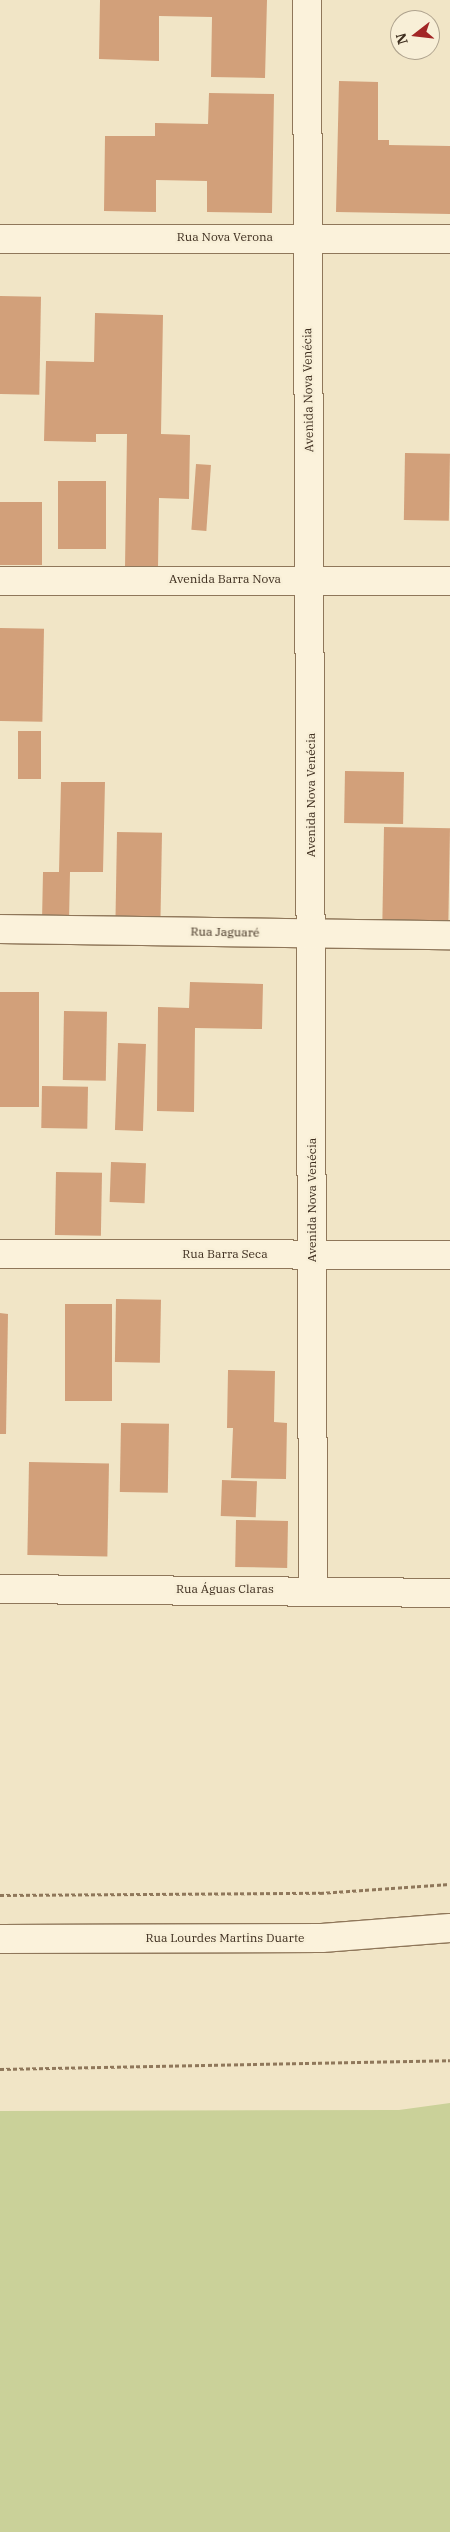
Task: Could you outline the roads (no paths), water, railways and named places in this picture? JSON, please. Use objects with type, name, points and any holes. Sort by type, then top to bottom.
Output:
[{"type":"street","name":"Avenida Nova Venécia","points":[[307,0],[306,237],[311,579],[313,1590]]},
{"type":"street","name":"Rua Nova Verona","points":[[0,239],[306,237],[450,239]]},
{"type":"street","name":"Avenida Barra Nova","points":[[0,581],[311,579],[450,581]]},
{"type":"street","name":"Rua Jaguaré","points":[[0,929],[450,935]]},
{"type":"street","name":"Rua Barra Seca","points":[[0,1254],[450,1256]]},
{"type":"street","name":"Rua Águas Claras","points":[[0,1588],[450,1593]]},
{"type":"street","name":"Rua Lourdes Martins Duarte","points":[[0,1939],[322,1938],[450,1928]]}]
